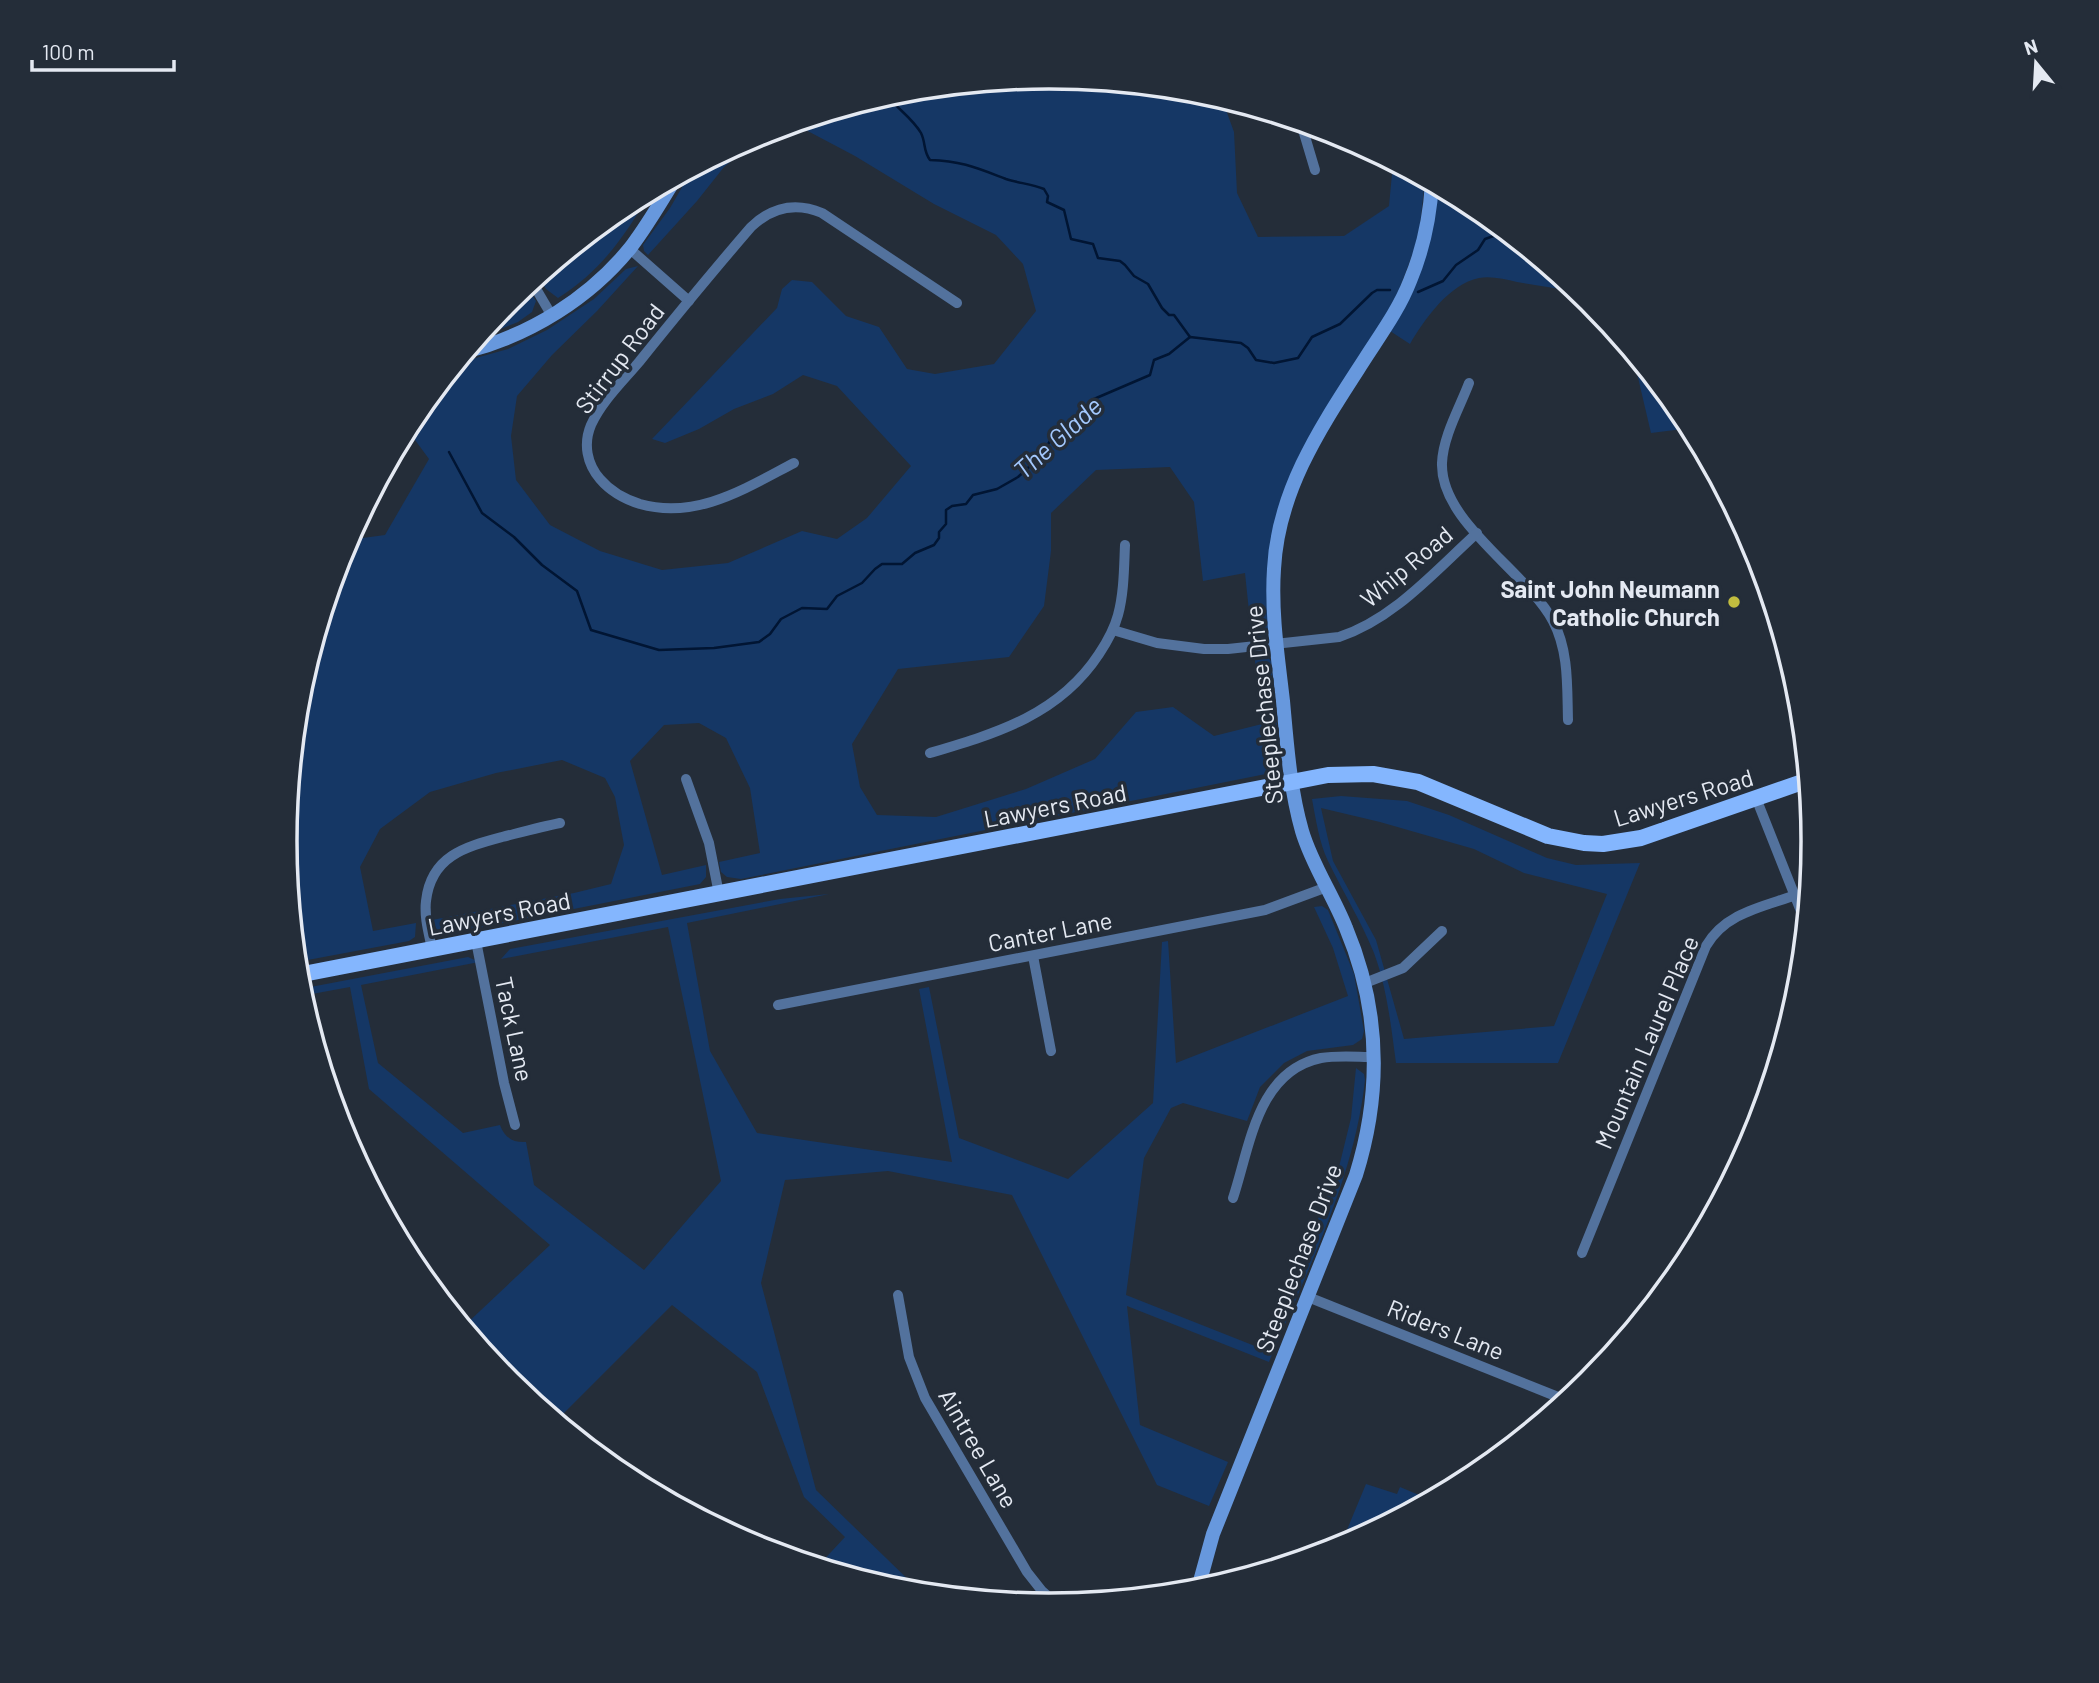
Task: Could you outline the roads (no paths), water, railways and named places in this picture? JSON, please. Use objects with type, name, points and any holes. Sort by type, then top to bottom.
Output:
[{"type":"main road","name":"Lawyers Road","points":[[309,973],[1291,782],[1351,774],[1394,776],[1438,789],[1548,836],[1594,844],[1641,838],[1799,783]]},
{"type":"street","points":[[1304,134],[1315,170]]},
{"type":"street","name":"Steeplechase Drive","points":[[1201,1578],[1213,1534],[1352,1186],[1365,1147],[1372,1111],[1375,1057],[1365,983],[1346,926],[1303,834],[1291,782],[1276,643],[1274,567],[1287,501],[1312,442],[1385,329],[1407,289],[1427,226],[1431,193]]},
{"type":"street","points":[[484,346],[552,316],[600,280],[629,249],[664,196]]},
{"type":"street","name":"Stirrup Road","points":[[794,463],[728,497],[677,508],[645,505],[616,494],[598,477],[592,467],[587,446],[592,424],[599,411],[688,301],[759,219],[769,213],[790,206],[822,213],[957,303]]},
{"type":"street","name":"Stirrup Road","points":[[629,249],[688,301]]},
{"type":"street","points":[[538,292],[552,316]]},
{"type":"street","points":[[1469,383],[1447,440],[1442,464],[1443,477],[1450,498],[1477,533],[1538,599],[1554,622],[1564,653],[1568,720]]},
{"type":"street","name":"Whip Road","points":[[1113,630],[1157,643],[1204,649],[1228,649],[1339,637],[1372,624],[1387,614],[1477,533]]},
{"type":"street","points":[[930,752],[1019,723],[1055,703],[1083,677],[1113,630],[1120,602],[1125,545]]},
{"type":"street","points":[[687,779],[709,843],[719,894]]},
{"type":"street","points":[[1756,799],[1799,903]]},
{"type":"street","points":[[432,949],[426,900],[430,883],[446,860],[468,846],[560,822]]},
{"type":"street","name":"Canter Lane","points":[[778,1005],[1265,910],[1327,887]]},
{"type":"street","name":"Mountain Laurel Place","points":[[1582,1253],[1709,939],[1717,929],[1736,916],[1796,895]]},
{"type":"street","points":[[1365,983],[1404,968],[1442,931]]},
{"type":"street","name":"Tack Lane","points":[[475,941],[515,1125]]},
{"type":"street","points":[[1033,956],[1051,1051]]},
{"type":"street","points":[[1233,1198],[1265,1099],[1282,1077],[1293,1069],[1319,1059],[1375,1057]]},
{"type":"street","name":"Aintree Lane","points":[[898,1296],[909,1357],[925,1398],[1027,1572],[1045,1594]]},
{"type":"street","name":"Riders Lane","points":[[1308,1297],[1556,1397]]},
{"type":"waterway","points":[[896,105],[918,128],[930,160],[969,166],[1044,189],[1048,196],[1047,202],[1064,210],[1071,239],[1093,244],[1098,258],[1120,261],[1125,265],[1134,276],[1148,284],[1162,308],[1169,315],[1174,315],[1190,337]]},
{"type":"waterway","name":"The Glade","points":[[1418,292],[1443,281],[1456,265],[1478,250],[1485,239],[1494,236]]},
{"type":"waterway","name":"The Glade","points":[[449,452],[482,513],[514,537],[542,565],[577,591],[591,630],[659,650],[714,648],[759,642],[770,634],[781,619],[802,608],[827,609],[837,596],[862,583],[882,564],[902,564],[915,553],[934,545],[939,538],[939,532],[946,524],[946,510],[952,506],[966,504],[973,495],[997,489],[1018,477],[1040,457],[1050,441],[1071,432],[1076,418],[1085,415],[1094,399],[1150,375],[1154,360],[1169,354],[1190,337],[1241,343],[1256,360],[1274,363],[1298,358],[1312,337],[1340,324],[1372,293],[1377,290],[1390,290]]},
{"type":"place","name":"Saint John Neumann Catholic Church","points":[[1734,602]]}]
